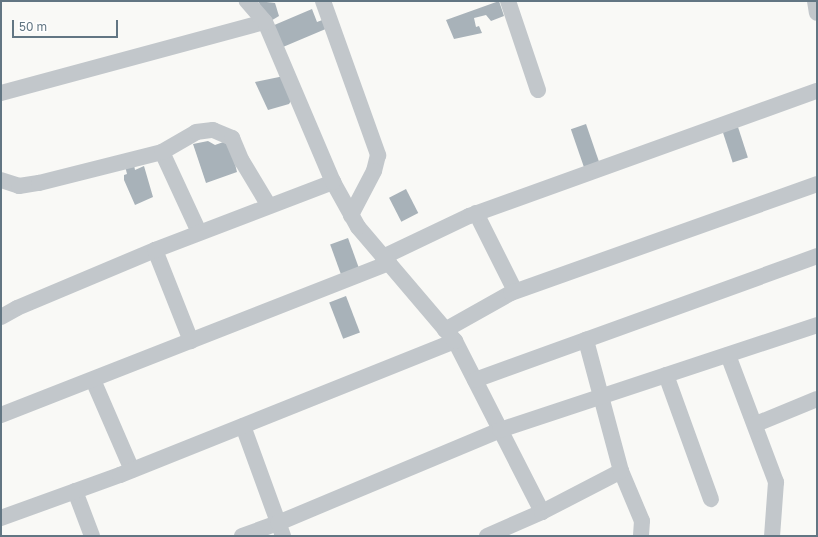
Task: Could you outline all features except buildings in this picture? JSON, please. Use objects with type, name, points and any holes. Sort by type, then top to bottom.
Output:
[{"type":"street","points":[[247,1],[265,22],[333,182],[351,215],[358,227],[450,336],[475,380],[542,512]]},
{"type":"street","points":[[323,1],[378,155],[374,171],[351,215]]},
{"type":"street","points":[[508,1],[538,90]]},
{"type":"street","points":[[816,1],[817,13]]},
{"type":"street","points":[[1,93],[265,22]]},
{"type":"street","points":[[1,415],[191,341],[386,260],[476,213],[817,91]]},
{"type":"street","points":[[1,180],[20,186],[39,183],[162,152],[196,132],[214,130],[223,132],[232,138],[242,161],[269,206]]},
{"type":"street","points":[[162,152],[199,232]]},
{"type":"street","points":[[1,317],[17,308],[199,232],[333,182]]},
{"type":"street","points":[[1,518],[132,470],[243,426],[450,336],[515,291],[817,184]]},
{"type":"street","points":[[476,213],[515,291]]},
{"type":"street","points":[[155,250],[191,341]]},
{"type":"street","points":[[475,380],[817,256]]},
{"type":"street","points":[[242,536],[281,530],[500,430],[817,324]]},
{"type":"street","points":[[586,340],[621,472],[642,521],[641,536]]},
{"type":"street","points":[[728,355],[756,424],[776,482],[772,536]]},
{"type":"street","points":[[666,375],[711,499]]},
{"type":"street","points":[[93,380],[132,470]]},
{"type":"street","points":[[756,424],[817,399]]},
{"type":"street","points":[[243,426],[281,530]]},
{"type":"street","points":[[487,536],[542,512],[621,472]]},
{"type":"street","points":[[75,491],[92,536]]}]
